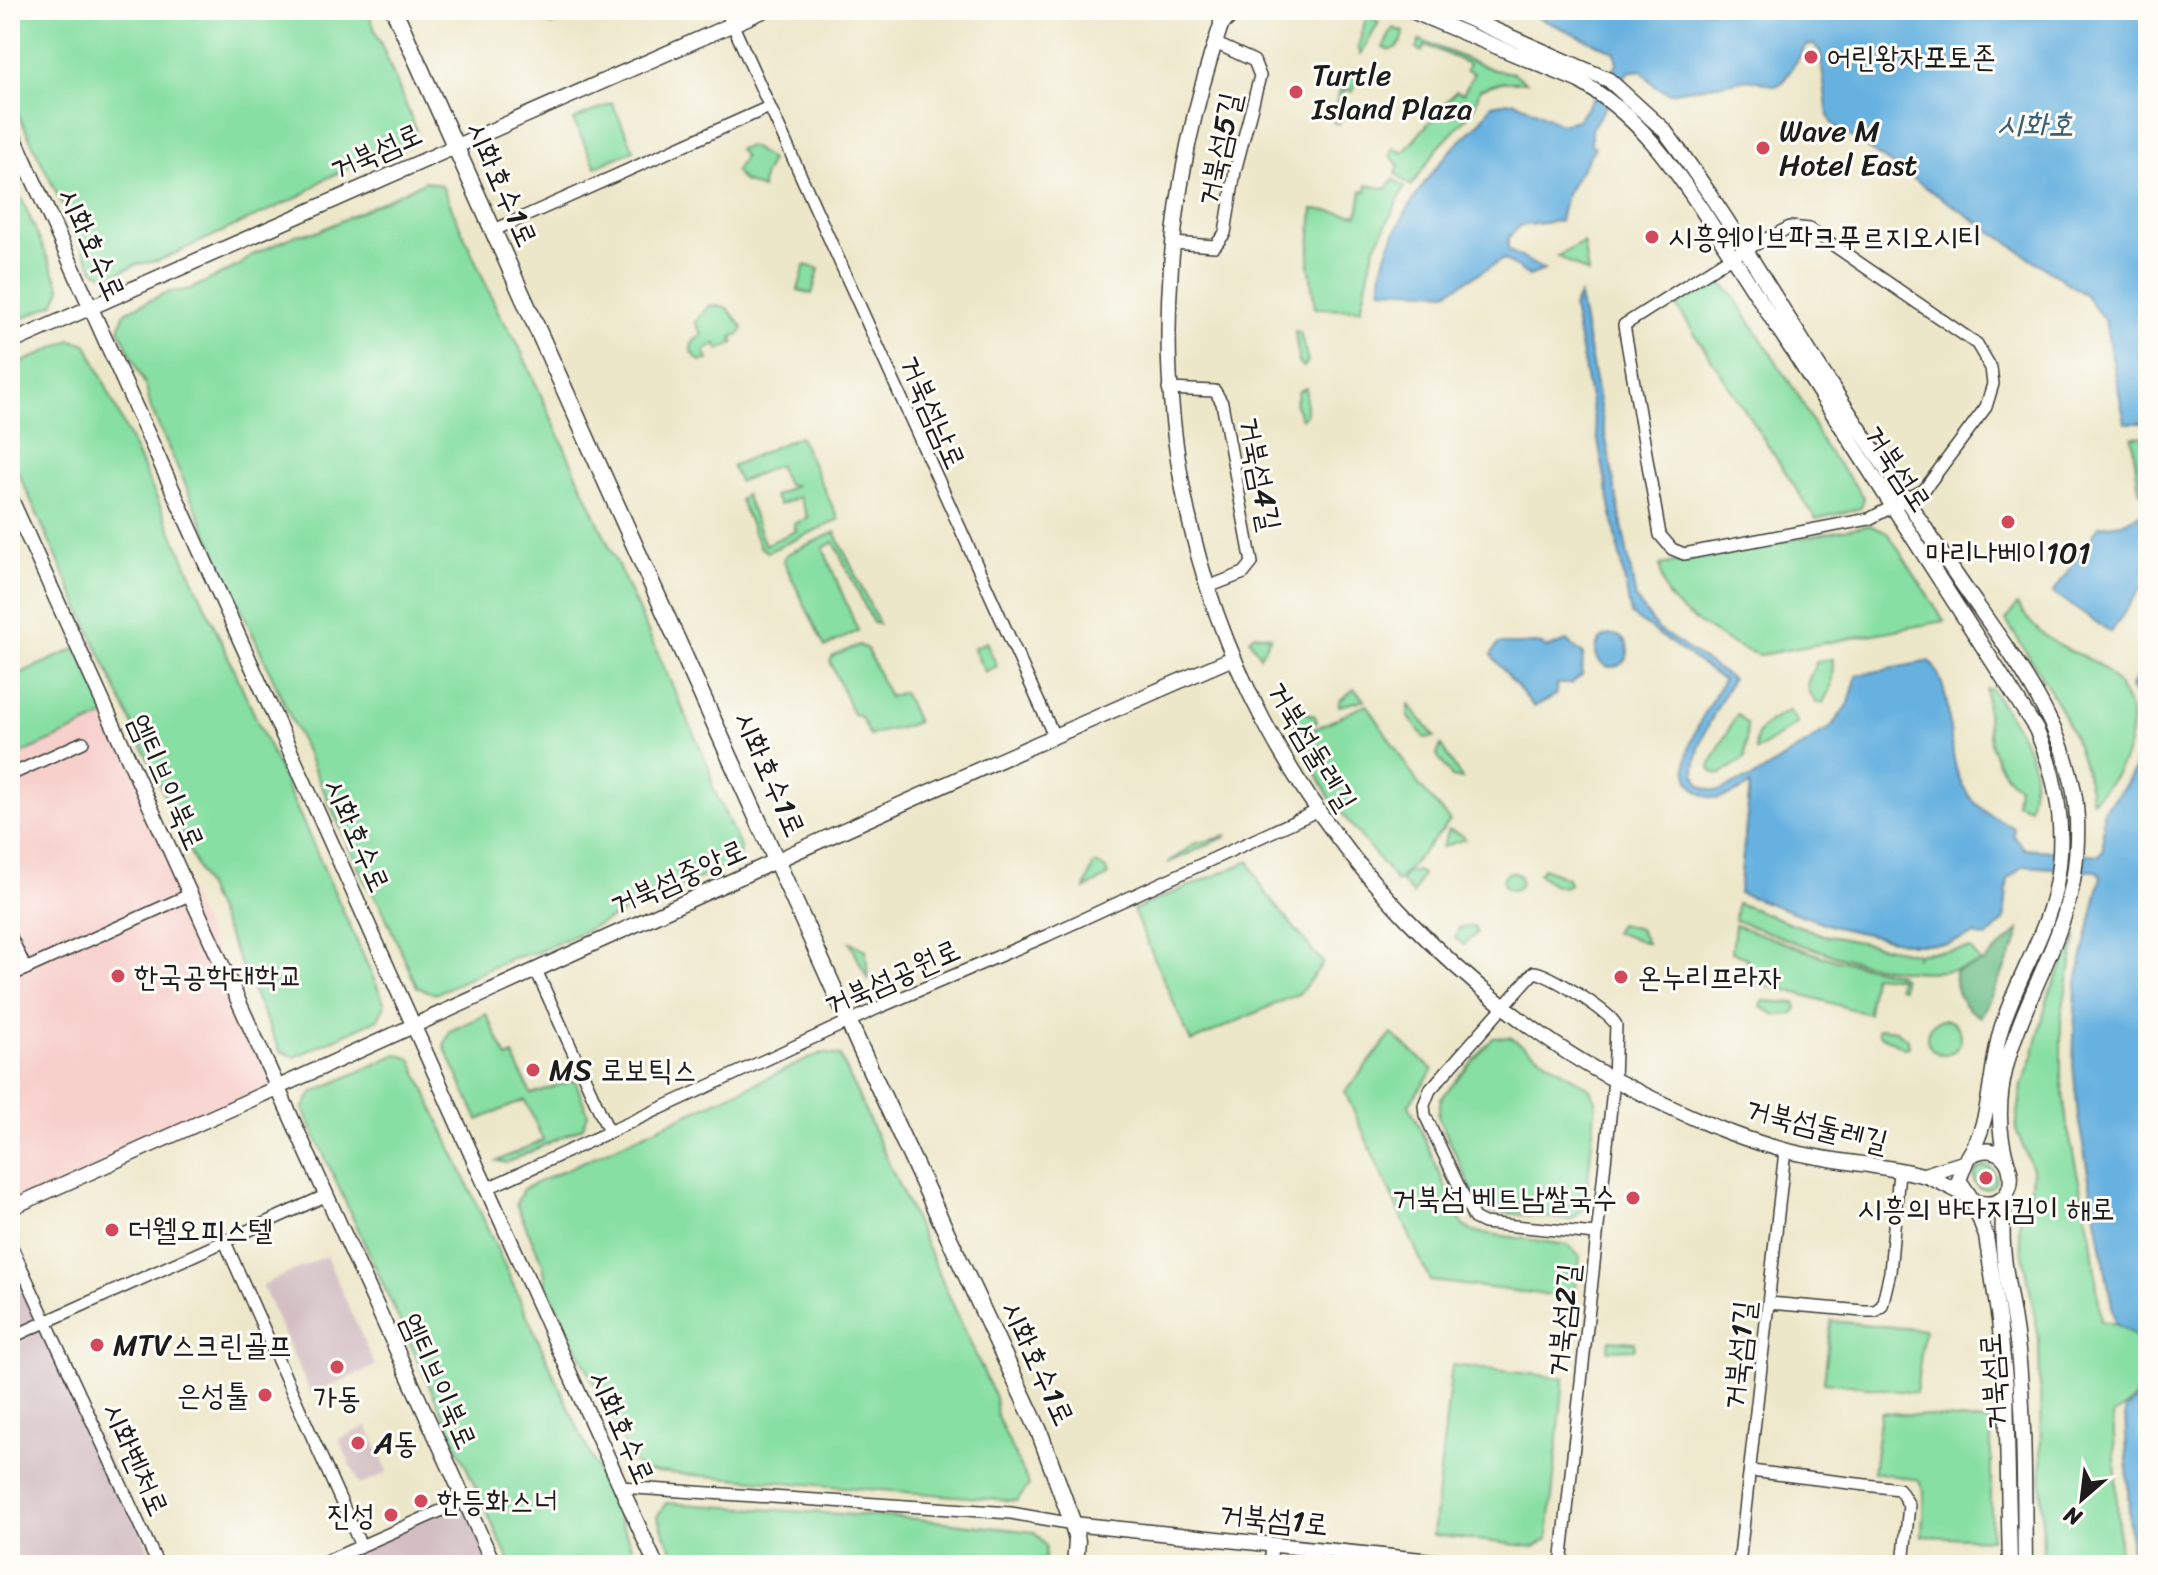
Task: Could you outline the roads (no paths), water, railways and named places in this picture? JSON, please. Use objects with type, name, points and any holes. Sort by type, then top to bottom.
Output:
[{"type":"main road","name":"시화호수1로","points":[[394,10],[850,1022],[1039,1431],[1073,1524],[1075,1564]]},
{"type":"street","name":"거북섬로","points":[[10,343],[454,145],[730,17],[765,10]]},
{"type":"street","points":[[1221,18],[1237,10]]},
{"type":"street","name":"거북섬로","points":[[1409,10],[1583,75],[1620,108],[1669,161],[1737,254],[1900,505],[2036,729],[2070,838],[2042,931],[2007,1010],[1994,1055],[1981,1133],[1965,1160]]},
{"type":"street","points":[[1449,10],[1629,95],[1678,147],[1737,254]]},
{"type":"street","name":"거북섬남로","points":[[730,17],[1054,736]]},
{"type":"street","name":"거북섬둘레길","points":[[1221,18],[1188,139],[1173,243],[1168,312],[1168,389],[1182,485],[1208,587],[1233,658],[1296,779],[1317,811],[1383,894],[1438,950],[1504,1007],[1614,1080],[1696,1118],[1785,1151],[1924,1175]]},
{"type":"street","name":"거북섬5길","points":[[1173,243],[1215,246],[1225,233],[1238,156],[1260,76],[1254,61],[1215,43]]},
{"type":"street","points":[[492,231],[769,107]]},
{"type":"street","name":"시화호수로","points":[[10,128],[656,1565]]},
{"type":"street","points":[[1790,227],[1810,229],[1977,344],[1985,355],[1993,384],[1986,407],[1924,490],[1900,505],[1869,519],[1684,554],[1665,543],[1660,535],[1624,325],[1737,254],[1790,227]]},
{"type":"street","name":"거북섬4길","points":[[1168,389],[1215,391],[1222,403],[1252,563],[1244,573],[1208,587]]},
{"type":"street","name":"엠티브이북로","points":[[10,497],[494,1565]]},
{"type":"street","name":"거북섬중앙로","points":[[278,1089],[778,860],[1233,658]]},
{"type":"street","points":[[10,775],[83,742]]},
{"type":"street","name":"거북섬공원로","points":[[488,1188],[1317,811]]},
{"type":"street","points":[[1924,1175],[1969,1198],[1990,1204],[2006,1195],[2012,1178],[1998,1124],[2007,1065],[2024,1012],[2057,936],[2073,885],[2070,838]]},
{"type":"street","points":[[10,976],[189,895]]},
{"type":"street","points":[[10,935],[26,969]]},
{"type":"street","points":[[536,970],[609,1132]]},
{"type":"street","name":"거북섬2길","points":[[1561,1565],[1614,1080],[1616,1025],[1608,1015],[1540,972],[1527,976],[1504,1007],[1430,1090],[1424,1105],[1425,1115],[1474,1218],[1484,1223],[1595,1234]]},
{"type":"street","points":[[10,1208],[278,1089]]},
{"type":"street","name":"거북섬1길","points":[[1739,1565],[1785,1151]]},
{"type":"street","points":[[1924,1175],[1992,1151],[2007,1161]]},
{"type":"street","points":[[1965,1160],[1959,1180],[1969,1198]]},
{"type":"street","name":"거북섬둘레길","points":[[1768,1303],[1863,1311],[1875,1311],[1882,1306],[1890,1272],[1899,1172]]},
{"type":"street","points":[[10,1338],[327,1195]]},
{"type":"street","name":"거북섬로","points":[[2006,1195],[2002,1221],[2004,1266],[2012,1303],[2019,1367],[2025,1565]]},
{"type":"street","name":"거북섬로","points":[[1969,1198],[1989,1250],[2006,1388],[2010,1565]]},
{"type":"street","points":[[225,1242],[361,1546]]},
{"type":"street","name":"시화벤처로","points":[[10,1243],[158,1565]]},
{"type":"street","points":[[1751,1471],[1899,1489],[1909,1505],[1903,1565]]},
{"type":"street","points":[[620,1487],[1011,1513],[1073,1524]]},
{"type":"street","points":[[318,1565],[465,1500]]},
{"type":"street","name":"거북섬1로","points":[[1073,1524],[1470,1565]]},
{"type":"street","points":[[1270,1565],[1272,1546]]},
{"type":"water","name":"시화호","points":[[1521,10],[2148,10],[2148,423],[2125,423],[2105,321],[2084,294],[1832,124],[1828,116],[1820,51],[1814,45],[1806,46],[1783,82],[1776,86],[1749,79],[1669,93],[1656,87],[1641,70],[1628,72],[1591,129],[1591,144],[1595,147],[1566,194],[1560,221],[1520,226],[1508,238],[1508,249],[1544,270],[1529,276],[1504,259],[1447,292],[1381,289],[1387,252],[1406,213],[1430,175],[1480,122],[1491,105],[1515,101],[1560,124],[1578,120],[1617,64],[1615,52]]},
{"type":"water","points":[[1579,295],[1636,599],[1658,629],[1732,679],[1702,739],[1695,772],[1699,784],[1716,791],[1751,779],[1830,728],[1849,703],[1857,675],[1930,661],[1946,699],[1954,760],[1970,797],[1987,813],[2014,828],[2013,836],[2025,849],[2099,855],[2103,849],[2103,810],[2126,783],[2140,753],[2142,720],[2131,686],[2148,661],[2148,1358],[2138,1338],[2115,1323],[2078,1117],[2073,1064],[2076,987],[2101,876],[2096,871],[2024,866],[2008,879],[2004,921],[1986,938],[1974,935],[1947,944],[1911,944],[1835,927],[1739,893],[1750,785],[1726,797],[1713,798],[1699,792],[1690,781],[1686,767],[1693,737],[1723,680],[1631,615],[1573,308]]},
{"type":"water","points":[[2148,510],[2148,594],[2140,589],[2111,632],[2053,593],[2099,526],[2122,523]]},
{"type":"water","points":[[1612,635],[1623,640],[1628,651],[1623,662],[1612,667],[1601,662],[1596,651],[1601,640]]},
{"type":"water","points":[[1567,641],[1583,654],[1582,675],[1571,684],[1557,684],[1556,695],[1534,707],[1491,655],[1498,644],[1540,644],[1547,648]]},
{"type":"water","points":[[2148,1382],[2148,1565],[2131,1565],[2125,1410],[2142,1395]]},
{"type":"place","name":"어린왕자포토존","points":[[1811,57]]},
{"type":"place","name":"Turtle Island Plaza","points":[[1296,92]]},
{"type":"place","name":"Wave M Hotel East","points":[[1763,148]]},
{"type":"place","name":"시흥웨이브파크푸르지오시티","points":[[1652,237]]},
{"type":"place","name":"마리나베이101","points":[[2008,522]]},
{"type":"place","name":"한국공학대학교","points":[[118,976]]},
{"type":"place","name":"온누리프라자","points":[[1621,977]]},
{"type":"place","name":"MS 로보틱스","points":[[533,1070]]},
{"type":"place","name":"시흥의 바다지킴이 해로","points":[[1986,1178]]},
{"type":"place","name":"거북섬 베트남쌀국수","points":[[1633,1198]]},
{"type":"place","name":"더웰오피스텔","points":[[112,1230]]},
{"type":"place","name":"MTV스크린골프","points":[[97,1345]]},
{"type":"place","name":"가동","points":[[337,1367]]},
{"type":"place","name":"은성툴","points":[[265,1395]]},
{"type":"place","name":"A동","points":[[358,1443]]},
{"type":"place","name":"한등화스너","points":[[421,1501]]},
{"type":"place","name":"진성","points":[[391,1515]]}]
